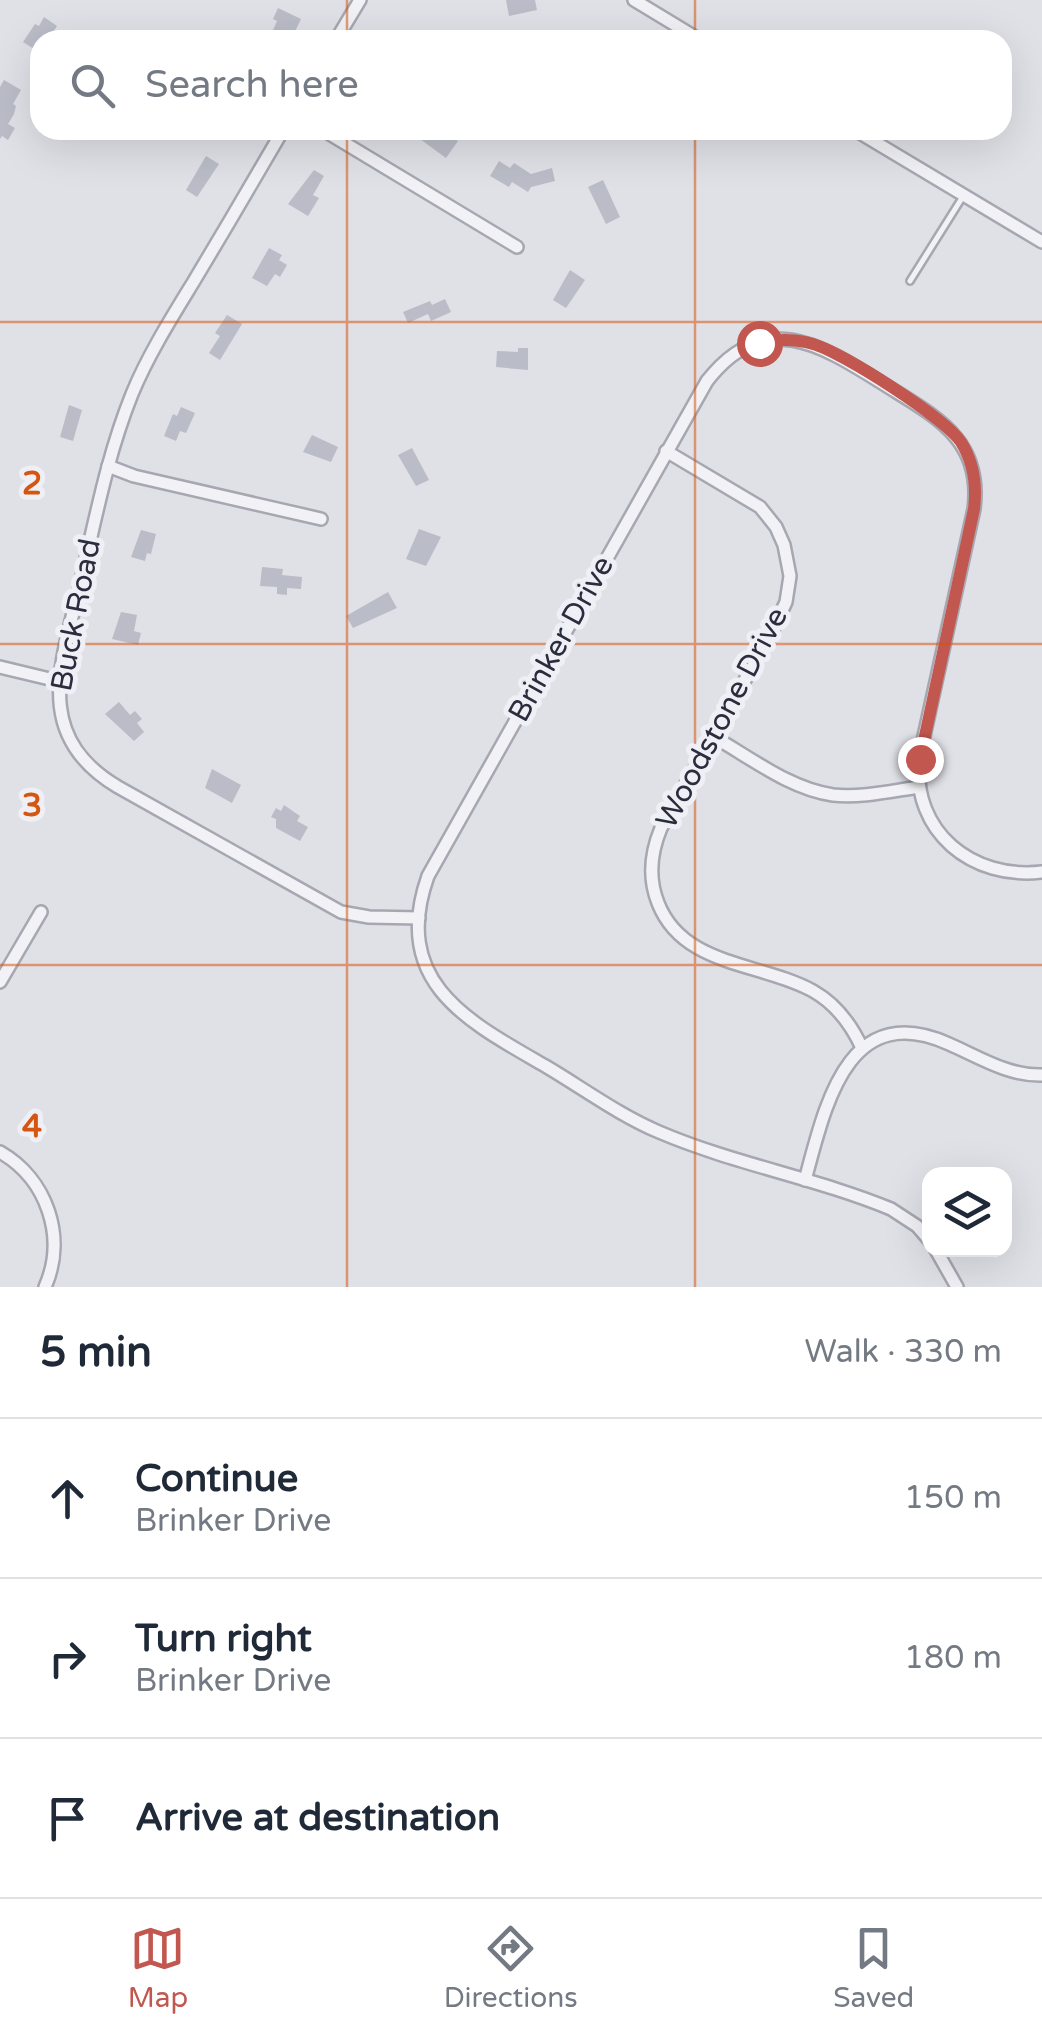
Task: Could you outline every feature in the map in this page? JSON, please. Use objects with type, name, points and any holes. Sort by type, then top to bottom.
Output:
[{"type":"street","points":[[342,30],[360,0]]},
{"type":"street","points":[[634,0],[684,30]]},
{"type":"street","name":"Buck Road","points":[[277,140],[134,390],[108,466],[58,681],[60,709],[66,733],[79,756],[98,774],[341,912],[419,918]]},
{"type":"street","points":[[339,140],[516,247]]},
{"type":"street","points":[[872,140],[1042,242]]},
{"type":"street","name":"Brinker Drive","points":[[919,787],[920,759],[976,499],[970,462],[955,434],[941,421],[823,348],[792,340],[772,340],[735,353],[715,370],[428,876],[419,918],[423,952],[436,984],[470,1022],[635,1121],[684,1142],[892,1209],[922,1231]]},
{"type":"street","name":"Woodstone Drive","points":[[666,451],[760,507],[776,527],[788,557],[789,589],[783,611],[656,840],[651,871],[660,908],[678,934],[693,946],[801,985],[827,1000],[848,1022],[862,1048]]},
{"type":"street","points":[[108,466],[134,476],[321,519]]},
{"type":"street","points":[[0,666],[58,681]]},
{"type":"street","points":[[714,737],[815,791],[851,796],[919,787],[929,819],[949,846],[997,869],[1042,872]]},
{"type":"street","points":[[0,982],[41,912]]},
{"type":"street","points":[[804,1180],[836,1082],[850,1058],[888,1035],[910,1032],[1008,1071],[1042,1075]]},
{"type":"street","points":[[0,1152],[30,1177],[51,1218],[54,1251],[45,1287]]},
{"type":"street","points":[[940,1257],[956,1287]]},
{"type":"lane","points":[[910,281],[963,195]]},
{"type":"building","points":[[506,0],[535,0],[537,10],[509,16]]},
{"type":"building","points":[[278,8],[301,19],[296,30],[273,30],[277,21],[273,19]]},
{"type":"building","points":[[44,17],[57,26],[54,30],[31,30],[35,24],[39,26]]},
{"type":"building","points":[[4,80],[21,90],[13,104],[14,114],[8,124],[15,128],[8,140],[2,136],[0,139],[0,87]]},
{"type":"building","points":[[421,140],[458,141],[446,158]]},
{"type":"building","points":[[206,156],[219,164],[197,197],[186,190]]},
{"type":"building","points":[[499,161],[510,168],[514,163],[531,174],[552,168],[555,181],[531,187],[528,192],[512,182],[509,187],[490,176]]},
{"type":"building","points":[[314,170],[324,176],[313,195],[319,198],[308,216],[288,204]]},
{"type":"building","points":[[603,180],[620,217],[606,224],[588,187]]},
{"type":"building","points":[[269,248],[282,255],[279,260],[287,265],[280,277],[275,274],[267,286],[252,278]]},
{"type":"building","points":[[570,270],[585,280],[566,308],[553,300]]},
{"type":"building","points":[[445,299],[451,312],[431,321],[428,314],[408,323],[403,312]]},
{"type":"building","points":[[227,315],[242,324],[220,360],[209,353],[220,336],[215,333]]},
{"type":"building","points":[[518,348],[528,348],[528,370],[496,367],[497,351],[518,352]]},
{"type":"building","points":[[69,405],[82,410],[73,441],[60,437]]},
{"type":"building","points":[[181,407],[195,413],[186,433],[180,431],[176,441],[164,436],[173,414],[177,416]]},
{"type":"building","points":[[312,435],[338,447],[331,462],[303,452]]},
{"type":"building","points":[[412,448],[429,480],[416,486],[398,455]]},
{"type":"building","points":[[419,529],[441,537],[426,566],[406,559]]},
{"type":"building","points":[[141,530],[156,534],[145,561],[131,557]]},
{"type":"building","points":[[262,567],[283,569],[282,575],[302,577],[301,589],[287,588],[287,595],[277,594],[277,587],[260,586]]},
{"type":"building","points":[[388,592],[397,608],[353,628],[346,616]]},
{"type":"building","points":[[121,612],[137,615],[134,631],[141,633],[138,645],[112,639]]},
{"type":"building","points":[[119,702],[130,715],[135,711],[142,719],[137,723],[144,732],[134,741],[105,714]]},
{"type":"building","points":[[212,769],[241,785],[232,803],[205,788]]},
{"type":"building","points":[[284,805],[300,816],[297,821],[308,827],[300,841],[276,828],[276,819],[271,817],[276,808],[281,811]]},
{"type":"route","points":[[759,343],[792,340],[811,343],[835,354],[941,421],[955,434],[970,462],[976,486],[974,509],[920,759]]}]
